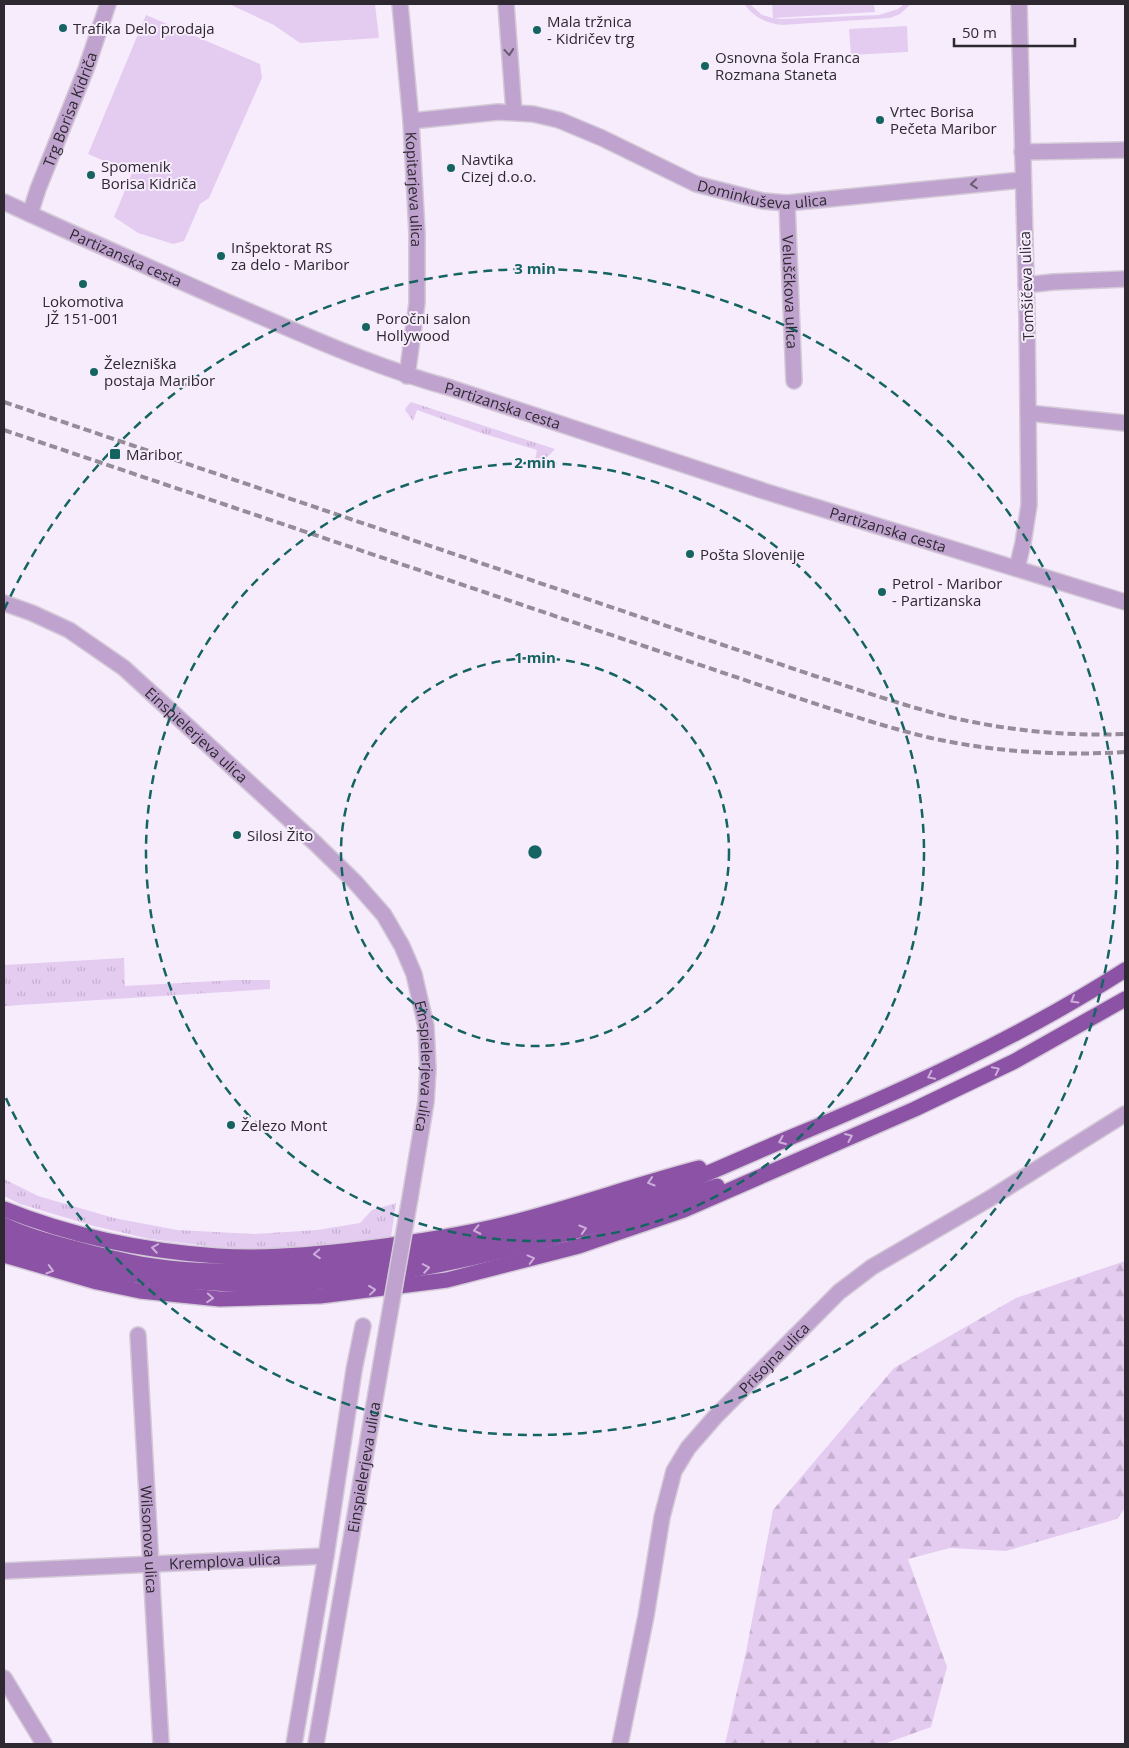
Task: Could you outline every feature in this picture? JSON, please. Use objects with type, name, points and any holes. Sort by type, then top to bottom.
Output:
[{"type":"highway","points":[[4,1225],[56,1244],[142,1264],[219,1271],[317,1269],[382,1262],[445,1252],[508,1238],[573,1220],[673,1188],[900,1091],[1002,1041],[1125,970]]},
{"type":"highway","points":[[4,1255],[97,1282],[140,1291],[220,1299],[320,1296],[447,1280],[578,1246],[684,1210],[915,1109],[1014,1061],[1125,999]]},
{"type":"highway","points":[[4,1209],[58,1228],[101,1239],[183,1252],[218,1256],[316,1254],[445,1238],[571,1206],[748,1155]]},
{"type":"highway","points":[[4,1240],[55,1257],[100,1269],[186,1282],[255,1284],[375,1276],[446,1264],[577,1231],[804,1157]]},
{"type":"street","name":"Trg Borisa Kidriča","points":[[30,214],[38,189],[86,69],[108,4]]},
{"type":"street","name":"Kopitarjeva ulica","points":[[400,4],[411,122],[417,233],[417,294],[414,333],[407,376]]},
{"type":"street","points":[[506,4],[514,112]]},
{"type":"street","name":"Tomšičeva ulica","points":[[1017,568],[1029,505],[1019,4]]},
{"type":"street","name":"Dominkuševa ulica","points":[[411,122],[498,112],[514,112],[559,120],[594,134],[696,184],[763,201],[787,203],[1022,180]]},
{"type":"street","points":[[1022,152],[1125,150]]},
{"type":"street","name":"Partizanska cesta","points":[[4,202],[329,346],[407,376],[461,391],[767,492],[1125,602]]},
{"type":"street","name":"Veluščkova ulica","points":[[787,203],[794,381]]},
{"type":"street","points":[[1026,284],[1125,279]]},
{"type":"street","points":[[1028,413],[1125,423]]},
{"type":"street","name":"Einspielerjeva ulica","points":[[4,603],[32,613],[69,630],[124,668],[355,882],[384,915],[402,946],[414,974],[426,1026],[428,1069],[426,1102],[316,1744]]},
{"type":"street","name":"Prisojna ulica","points":[[620,1744],[646,1616],[662,1516],[674,1471],[688,1448],[715,1416],[839,1292],[872,1267],[989,1199],[1125,1114]]},
{"type":"street","name":"Einspielerjeva ulica","points":[[294,1744],[326,1556],[354,1370],[363,1326]]},
{"type":"street","name":"Wilsonova ulica","points":[[138,1335],[161,1744]]},
{"type":"street","name":"Kremplova ulica","points":[[4,1572],[326,1556]]},
{"type":"street","points":[[4,1678],[44,1744]]},
{"type":"green space","points":[[229,4],[375,4],[379,38],[300,43],[274,25]]},
{"type":"green space","points":[[744,4],[750,4],[762,15],[773,18],[772,4],[874,4],[875,12],[774,18],[781,19],[879,15],[898,9],[904,4],[911,4],[900,14],[890,18],[782,25],[760,19]]},
{"type":"green space","points":[[146,15],[260,64],[262,78],[209,198],[200,204],[184,241],[173,244],[138,233],[114,217],[132,173],[88,154]]},
{"type":"green space","points":[[907,26],[908,52],[851,55],[849,29]]},
{"type":"green space","points":[[411,402],[555,449],[538,467],[534,465],[537,450],[481,433],[417,410],[413,421],[405,410]]},
{"type":"green space","points":[[124,958],[125,986],[270,980],[270,989],[4,1006],[4,965]]},
{"type":"green space","points":[[4,1179],[38,1196],[114,1218],[177,1230],[254,1234],[317,1230],[360,1223],[372,1210],[396,1203],[391,1237],[363,1244],[275,1251],[215,1247],[150,1239],[94,1226],[20,1204],[4,1196]]},
{"type":"green space","points":[[1125,1261],[1125,1508],[1117,1519],[1006,1551],[950,1548],[908,1559],[947,1667],[931,1727],[884,1744],[725,1744],[746,1652],[773,1510],[894,1368],[1016,1298]]},
{"type":"railway","points":[[4,402],[815,676],[913,707],[953,718],[1030,731],[1068,734],[1125,734]]},
{"type":"railway","points":[[4,430],[792,696],[896,729],[955,743],[1004,750],[1052,753],[1125,752]]},
{"type":"place","name":"Trafika Delo prodaja","points":[[63,28]]},
{"type":"place","name":"Mala tržnica - Kidričev trg","points":[[537,30]]},
{"type":"place","name":"Osnovna šola Franca Rozmana Staneta","points":[[705,66]]},
{"type":"place","name":"Vrtec Borisa Pečeta Maribor","points":[[880,120]]},
{"type":"place","name":"Navtika Cizej d.o.o.","points":[[451,168]]},
{"type":"place","name":"Spomenik Borisa Kidriča","points":[[91,175]]},
{"type":"place","name":"Inšpektorat RS za delo - Maribor","points":[[221,256]]},
{"type":"place","name":"Lokomotiva JŽ 151-001","points":[[83,284]]},
{"type":"place","name":"Poročni salon Hollywood","points":[[366,327]]},
{"type":"place","name":"Železniška postaja Maribor","points":[[94,372]]},
{"type":"place","name":"Maribor","points":[[115,454]]},
{"type":"place","name":"Pošta Slovenije","points":[[690,554]]},
{"type":"place","name":"Petrol - Maribor - Partizanska","points":[[882,592]]},
{"type":"place","name":"Silosi Žito","points":[[237,835]]},
{"type":"place","name":"Železo Mont","points":[[231,1125]]}]
